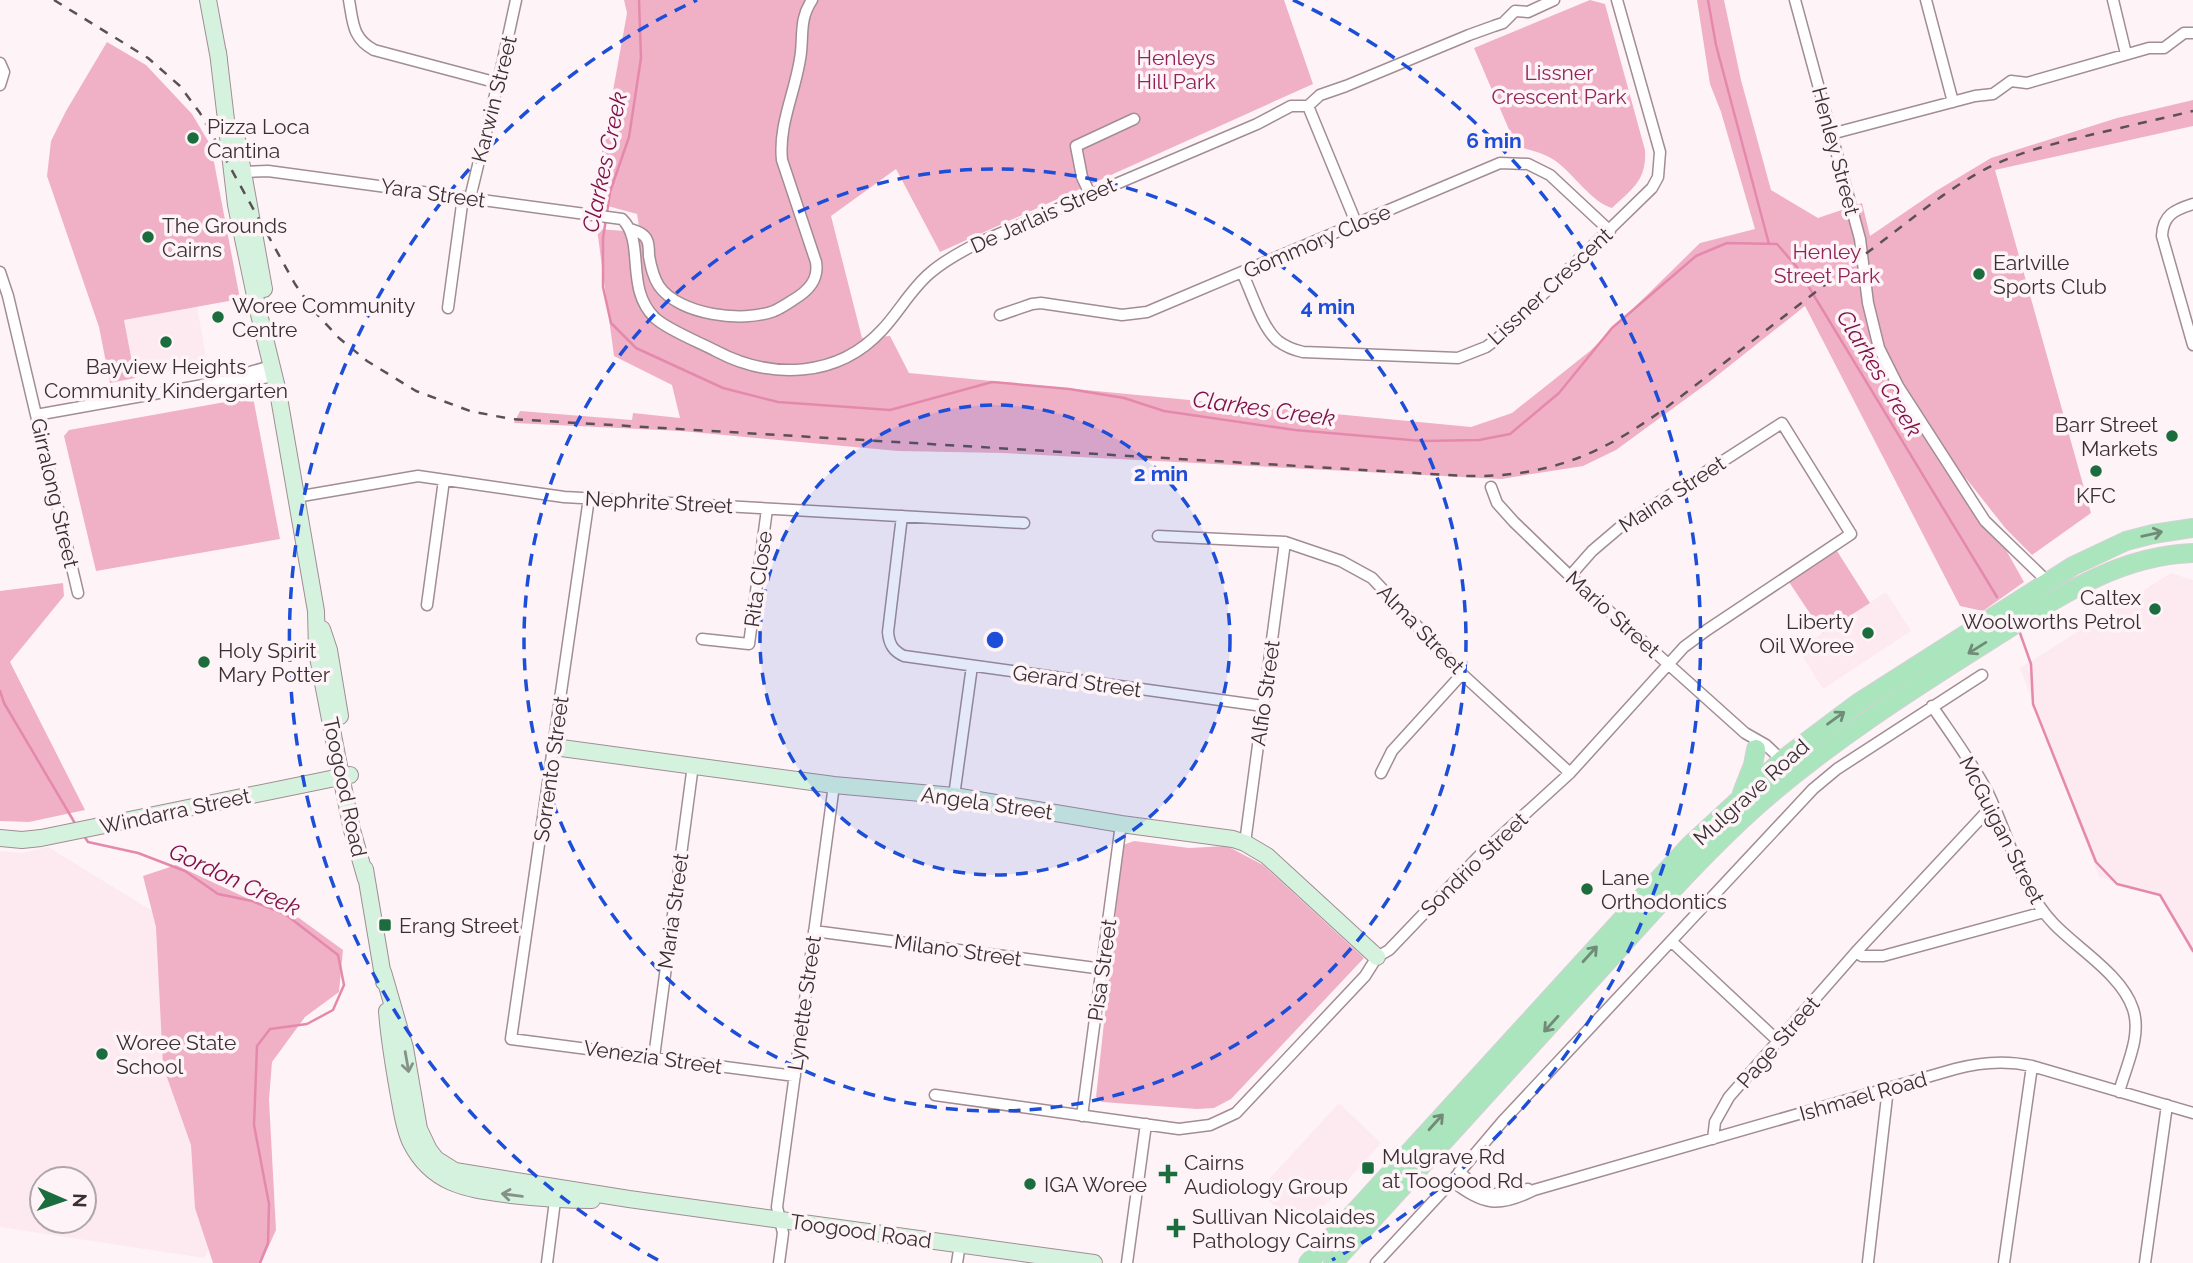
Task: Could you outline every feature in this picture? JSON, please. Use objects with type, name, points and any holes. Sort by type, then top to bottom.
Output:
[{"type":"main road","name":"Mulgrave Road","points":[[1333,1263],[1784,771],[1858,703],[2048,582],[2107,549],[2137,538],[2188,526]]},
{"type":"main road","name":"Mulgrave Road","points":[[1308,1263],[1665,872],[1741,797],[2077,586],[2121,566],[2149,558],[2193,553]]},
{"type":"main road","points":[[1741,797],[1756,749]]},
{"type":"street","name":"Toogood Road","points":[[208,0],[238,173],[240,223],[275,376],[316,611],[329,650],[345,776]]},
{"type":"street","points":[[349,0],[357,37],[363,44],[374,50],[498,83]]},
{"type":"street","name":"Karwin Street","points":[[448,308],[466,198],[498,83],[516,0]]},
{"type":"street","points":[[623,222],[648,240],[654,277],[664,292],[687,307],[725,315],[773,312],[807,290],[816,275],[816,262],[782,161],[780,147],[801,54],[804,12],[812,0]]},
{"type":"street","name":"De Jarlais Street","points":[[623,222],[637,284],[646,307],[655,317],[732,359],[762,369],[799,371],[827,366],[858,351],[883,330],[918,284],[959,253],[1256,124],[1291,106],[1308,106],[1329,91],[1503,23],[1512,6],[1528,12],[1554,0]]},
{"type":"street","name":"Lissner Crescent","points":[[1242,272],[1270,333],[1291,349],[1303,352],[1458,358],[1497,339],[1610,231],[1652,188],[1658,177],[1660,152],[1617,0]]},
{"type":"street","name":"Henley Street","points":[[1795,0],[1864,255],[1868,303],[1874,331],[1891,373],[1985,521],[2048,582]]},
{"type":"street","points":[[1926,0],[1953,102]]},
{"type":"street","points":[[2113,0],[2126,54]]},
{"type":"street","points":[[1831,134],[1975,96],[1993,94],[2011,81],[2027,83],[2148,48],[2164,48],[2184,33],[2193,33]]},
{"type":"street","points":[[0,85],[4,72],[1,65]]},
{"type":"street","points":[[1308,106],[1357,225]]},
{"type":"street","points":[[1090,194],[1082,177],[1076,146],[1134,119]]},
{"type":"street","name":"Gommory Close","points":[[1000,315],[1041,303],[1122,315],[1147,312],[1500,163],[1528,164],[1550,175],[1610,231]]},
{"type":"street","name":"Yara Street","points":[[238,173],[268,171],[596,215],[623,222]]},
{"type":"street","points":[[2193,204],[2175,210],[2164,221],[2162,236],[2193,345]]},
{"type":"street","name":"Girralong Street","points":[[0,272],[8,296],[78,593]]},
{"type":"street","points":[[36,415],[237,379],[249,381],[275,376]]},
{"type":"street","name":"Maina Street","points":[[1570,576],[1592,551],[1619,528],[1782,423],[1851,534]]},
{"type":"street","name":"Nephrite Street","points":[[296,497],[418,476],[564,497],[1024,523]]},
{"type":"street","points":[[427,605],[444,480]]},
{"type":"street","name":"Mario Street","points":[[1491,488],[1497,503],[1514,522],[1570,576],[1745,733],[1756,749],[1784,771]]},
{"type":"street","name":"Sorrento Street","points":[[511,1039],[589,498]]},
{"type":"street","name":"Rita Close","points":[[702,639],[749,644],[767,509]]},
{"type":"street","name":"Gerard Street","points":[[902,516],[888,632],[892,648],[904,656],[1264,706]]},
{"type":"street","name":"Sondrio Street","points":[[935,1096],[1179,1129],[1200,1128],[1236,1113],[1365,976],[1377,957],[1389,950],[1479,856],[1570,773],[1669,663],[1707,630],[1851,534]]},
{"type":"street","name":"Alma Street","points":[[1158,536],[1285,542],[1341,561],[1372,578],[1462,674],[1570,773]]},
{"type":"street","name":"Alfio Street","points":[[1245,843],[1285,542]]},
{"type":"street","name":"Toogood Road","points":[[316,611],[317,652],[331,726],[362,830],[366,879],[383,972],[405,1048],[419,1129],[436,1159],[455,1171],[556,1193],[629,1199],[1094,1263]]},
{"type":"street","points":[[954,796],[972,666]]},
{"type":"street","points":[[1381,773],[1392,751],[1462,674]]},
{"type":"street","name":"Mulgrave Road","points":[[1376,1263],[1502,1122],[1813,789],[1837,769],[1982,675]]},
{"type":"street","name":"McGuigan Street","points":[[1932,706],[1976,771],[2020,871],[2044,912],[2122,988],[2129,1000],[2135,1019],[2135,1037],[2119,1091]]},
{"type":"street","points":[[209,804],[319,773],[325,768],[330,757],[331,726]]},
{"type":"street","name":"Mario Street","points":[[1745,733],[1758,739],[1784,771]]},
{"type":"street","name":"Angela Street","points":[[554,747],[834,785],[954,796],[1121,824],[1233,839],[1267,856],[1377,957]]},
{"type":"street","name":"Maria Street","points":[[654,1057],[693,765]]},
{"type":"street","name":"Windarra Street","points":[[0,838],[41,838],[345,776]]},
{"type":"street","points":[[314,782],[337,792],[353,858],[374,921]]},
{"type":"street","name":"Lynette Street","points":[[779,1263],[783,1233],[777,1207],[834,785]]},
{"type":"street","name":"Page Street","points":[[1713,1139],[1714,1122],[1723,1105],[1856,952],[1993,805]]},
{"type":"street","name":"Pisa Street","points":[[1082,1116],[1121,824]]},
{"type":"street","points":[[1856,952],[1862,956],[1883,956],[2044,912]]},
{"type":"street","name":"Milano Street","points":[[814,931],[1103,969]]},
{"type":"street","points":[[1671,942],[1778,1041]]},
{"type":"street","name":"Venezia Street","points":[[511,1039],[794,1076]]},
{"type":"street","name":"Ishmael Road","points":[[1456,1176],[1490,1195],[1534,1189],[1978,1064],[2003,1062],[2032,1066],[2193,1113]]},
{"type":"street","points":[[2004,1263],[2032,1066]]},
{"type":"street","points":[[1868,1262],[1888,1088]]},
{"type":"street","points":[[2145,1263],[2167,1105]]},
{"type":"street","points":[[1127,1263],[1146,1124]]},
{"type":"street","points":[[547,1263],[556,1193]]},
{"type":"street","points":[[957,1263],[960,1244]]},
{"type":"shaded area","name":"Bayview Heights Community Kindergarten","points":[[197,306],[207,364],[135,378],[124,320]]},
{"type":"shaded area","points":[[2171,573],[2193,580],[2193,955],[2162,897],[2099,877],[2020,668]]},
{"type":"shaded area","points":[[1886,592],[1911,631],[1823,689],[1798,649]]},
{"type":"shaded area","name":"Woree State School","points":[[48,847],[182,929],[232,1208],[204,1258],[53,1235],[98,1235],[98,1165],[28,1165],[28,1231],[0,1227],[0,851],[22,853]]},
{"type":"shaded area","points":[[1339,1103],[1381,1143],[1302,1231],[1258,1191]]},
{"type":"green space","points":[[624,0],[1284,0],[1313,84],[940,252],[896,169],[831,216],[862,338],[890,336],[909,373],[1471,427],[1512,413],[1590,351],[1700,243],[1755,229],[1721,112],[1710,84],[1697,0],[1724,0],[1741,80],[1771,190],[1818,218],[1862,203],[1870,236],[1991,158],[2117,118],[2193,100],[2193,126],[1995,170],[2091,513],[2032,555],[2006,529],[1965,477],[2024,582],[1983,611],[1960,606],[1805,306],[1709,382],[1616,450],[1583,466],[1501,479],[1002,453],[898,451],[681,431],[514,423],[520,411],[632,420],[633,413],[680,418],[672,385],[614,356],[597,229],[640,232],[637,214],[593,202],[627,13]]},
{"type":"green space","name":"Lissner Crescent Park","points":[[1590,0],[1605,4],[1645,150],[1641,177],[1612,208],[1583,188],[1552,159],[1516,146],[1474,48]]},
{"type":"green space","name":"The Grounds Cairns","points":[[107,42],[146,65],[192,114],[211,146],[240,299],[124,320],[135,378],[110,383],[99,327],[47,176],[51,141]]},
{"type":"green space","points":[[253,397],[280,539],[96,571],[64,436],[69,430]]},
{"type":"green space","points":[[1837,551],[1870,603],[1823,633],[1789,582]]},
{"type":"green space","points":[[63,583],[64,596],[10,662],[85,810],[29,822],[0,821],[0,591]]},
{"type":"green space","points":[[1134,841],[1189,848],[1227,846],[1263,865],[1364,958],[1231,1099],[1214,1108],[1102,1102],[1096,1097],[1123,845]]},
{"type":"green space","points":[[176,865],[253,901],[299,918],[343,950],[339,992],[305,1017],[272,1062],[269,1100],[276,1230],[261,1263],[213,1263],[195,1208],[191,1145],[163,1066],[156,927],[143,876]]},
{"type":"waterway","name":"Clarkes Creek","points":[[607,213],[610,192],[629,137],[641,58],[639,0]]},
{"type":"waterway","points":[[1708,0],[1716,45],[1769,244]]},
{"type":"waterway","name":"Clarkes Creek","points":[[606,219],[603,238],[603,287],[611,323],[636,348],[723,388],[778,402],[890,410],[992,382],[1069,389],[1124,398],[1164,411],[1295,430],[1422,441],[1479,440],[1510,434],[1559,393],[1612,328],[1696,256],[1727,243],[1777,244],[1796,266],[1997,597]]},
{"type":"waterway","name":"Clarkes Creek","points":[[2020,633],[2031,664],[2033,704],[2096,862],[2117,884],[2160,895],[2193,951]]},
{"type":"waterway","name":"Gordon Creek","points":[[0,691],[4,703],[76,825]]},
{"type":"waterway","name":"Gordon Creek","points":[[84,836],[88,842],[138,853],[185,871],[218,894],[252,901],[285,914],[338,955],[344,985],[333,1010],[307,1024],[270,1029],[257,1046],[254,1125],[269,1204],[268,1243],[260,1263]]},
{"type":"railway","points":[[54,0],[148,58],[180,86],[200,113],[295,284],[314,311],[339,338],[367,361],[416,391],[470,411],[511,419],[1465,476],[1507,475],[1545,468],[1579,458],[1611,443],[1670,404],[1929,206],[1993,165],[2047,146],[2193,111]]},
{"type":"place","name":"Pizza Loca Cantina","points":[[193,138]]},
{"type":"place","name":"The Grounds Cairns","points":[[148,237]]},
{"type":"place","name":"Earlville Sports Club","points":[[1979,274]]},
{"type":"place","name":"Woree Community Centre","points":[[218,317]]},
{"type":"place","name":"Bayview Heights Community Kindergarten","points":[[166,342]]},
{"type":"place","name":"Barr Street Markets","points":[[2172,436]]},
{"type":"place","name":"KFC","points":[[2096,471]]},
{"type":"place","name":"Caltex Woolworths Petrol","points":[[2155,609]]},
{"type":"place","name":"Liberty Oil Woree","points":[[1868,633]]},
{"type":"place","name":"Holy Spirit Mary Potter","points":[[204,662]]},
{"type":"place","name":"Lane Orthodontics","points":[[1587,889]]},
{"type":"place","name":"Erang Street","points":[[385,925]]},
{"type":"place","name":"Woree State School","points":[[102,1054]]},
{"type":"place","name":"Mulgrave Rd at Toogood Rd","points":[[1368,1168]]},
{"type":"place","name":"Cairns Audiology Group","points":[[1168,1174]]},
{"type":"place","name":"IGA Woree","points":[[1030,1184]]},
{"type":"place","name":"Sullivan Nicolaides Pathology Cairns","points":[[1176,1228]]},
{"type":"park label","name":"Henleys Hill Park","points":[[1176,69]]},
{"type":"park label","name":"Henley Street Park","points":[[1827,263]]}]
